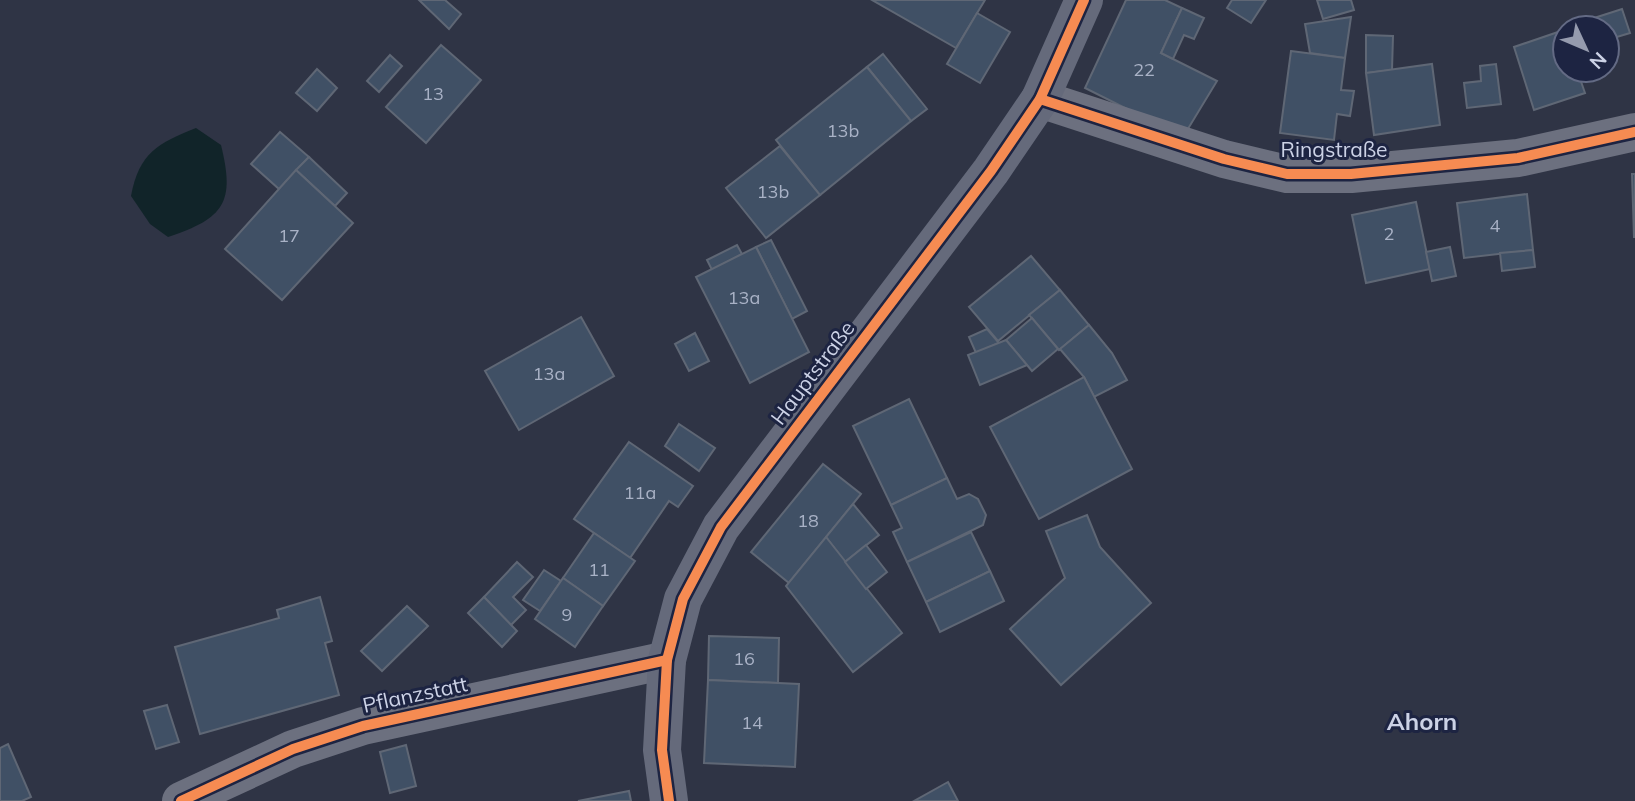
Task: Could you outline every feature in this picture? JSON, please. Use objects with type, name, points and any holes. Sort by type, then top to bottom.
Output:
[{"type":"street","name":"Hauptstraße","points":[[668,801],[662,750],[667,660],[683,599],[721,527],[990,171],[1040,99],[1084,0]]},
{"type":"street","name":"Ringstraße","points":[[1040,99],[1224,159],[1287,174],[1351,174],[1518,158],[1635,132]]},
{"type":"street","name":"Pflanzstatt","points":[[181,801],[293,749],[363,726],[667,660]]},
{"type":"shaded area","points":[[196,128],[221,145],[227,181],[225,194],[214,215],[168,237],[150,224],[131,196],[139,169],[152,151]]},
{"type":"building","points":[[419,0],[445,0],[461,14],[449,29]]},
{"type":"building","points":[[872,0],[985,0],[956,48]]},
{"type":"building","points":[[1126,0],[1165,0],[1182,8],[1161,53],[1217,81],[1183,137],[1085,88]]},
{"type":"building","points":[[1232,0],[1266,0],[1251,23],[1227,8]]},
{"type":"building","points":[[1317,0],[1351,0],[1354,10],[1323,19]]},
{"type":"building","points":[[1182,8],[1204,18],[1194,39],[1184,35],[1173,59],[1161,53]]},
{"type":"building","points":[[1622,9],[1630,33],[1621,36],[1621,14],[1607,14]]},
{"type":"building","points":[[977,13],[1010,32],[980,83],[947,64]]},
{"type":"building","points":[[1351,17],[1345,58],[1310,53],[1305,24]]},
{"type":"building","points":[[1551,34],[1551,84],[1582,84],[1585,93],[1534,110],[1514,47]]},
{"type":"building","points":[[1366,35],[1393,36],[1392,70],[1366,73]]},
{"type":"building","points":[[441,45],[481,80],[426,143],[386,107]]},
{"type":"building","points":[[1291,51],[1345,58],[1341,90],[1354,91],[1350,116],[1337,114],[1334,140],[1280,133]]},
{"type":"building","points":[[883,54],[927,109],[911,121],[867,67]]},
{"type":"building","points":[[390,55],[402,66],[379,92],[367,81]]},
{"type":"building","points":[[1432,64],[1440,125],[1374,135],[1366,73]]},
{"type":"building","points":[[1496,64],[1501,104],[1467,108],[1464,83],[1481,81],[1480,66]]},
{"type":"building","points":[[867,67],[911,121],[820,195],[776,140]]},
{"type":"building","points":[[317,69],[337,88],[317,111],[296,93]]},
{"type":"building","points":[[280,132],[309,157],[279,189],[251,164]]},
{"type":"building","points":[[780,146],[820,195],[766,238],[726,188]]},
{"type":"building","points":[[309,157],[347,193],[335,206],[296,170]]},
{"type":"building","points":[[296,170],[353,223],[282,300],[225,249]]},
{"type":"building","points":[[1632,174],[1635,174],[1635,237],[1634,237]]},
{"type":"building","points":[[1527,194],[1533,250],[1464,258],[1457,203]]},
{"type":"building","points":[[1416,202],[1430,269],[1366,283],[1352,215]]},
{"type":"building","points":[[771,240],[807,311],[792,319],[756,247]]},
{"type":"building","points":[[737,245],[742,254],[712,270],[707,260]]},
{"type":"building","points":[[756,247],[809,352],[750,383],[696,277]]},
{"type":"building","points":[[1450,247],[1456,276],[1432,281],[1426,252]]},
{"type":"building","points":[[1533,250],[1535,267],[1502,271],[1500,253]]},
{"type":"building","points":[[1031,256],[1060,290],[998,341],[969,307]]},
{"type":"building","points":[[1060,290],[1089,325],[1059,350],[1029,315]]},
{"type":"building","points":[[581,317],[614,376],[519,430],[485,371]]},
{"type":"building","points":[[1032,318],[1058,349],[1032,371],[1006,340]]},
{"type":"building","points":[[1089,325],[1112,353],[1127,380],[1094,397],[1084,377],[1060,349]]},
{"type":"building","points":[[987,329],[999,343],[976,353],[969,337]]},
{"type":"building","points":[[695,333],[709,361],[689,371],[675,344]]},
{"type":"building","points":[[1006,340],[1027,365],[980,385],[968,355]]},
{"type":"building","points":[[1084,377],[1132,469],[1039,519],[990,427]]},
{"type":"building","points":[[909,399],[947,478],[891,505],[853,426]]},
{"type":"building","points":[[679,424],[715,448],[699,471],[665,446]]},
{"type":"building","points":[[629,442],[693,486],[678,507],[669,501],[630,558],[574,519]]},
{"type":"building","points":[[823,464],[861,494],[789,583],[751,552]]},
{"type":"building","points":[[947,478],[957,499],[969,494],[978,499],[986,515],[983,525],[907,562],[893,532],[902,528],[891,505]]},
{"type":"building","points":[[853,504],[879,535],[845,562],[826,537]]},
{"type":"building","points":[[1087,515],[1100,547],[1151,603],[1061,685],[1010,629],[1065,578],[1046,531]]},
{"type":"building","points":[[971,532],[990,571],[926,602],[907,562]]},
{"type":"building","points":[[594,533],[635,561],[603,606],[563,578]]},
{"type":"building","points":[[826,537],[902,633],[853,672],[786,586]]},
{"type":"building","points":[[866,545],[887,572],[866,589],[845,562]]},
{"type":"building","points":[[517,562],[533,577],[513,597],[526,610],[511,625],[484,597]]},
{"type":"building","points":[[544,570],[561,581],[540,611],[523,600]]},
{"type":"building","points":[[990,571],[1004,601],[940,632],[926,602]]},
{"type":"building","points":[[563,578],[603,606],[575,647],[535,619]]},
{"type":"building","points":[[320,597],[332,641],[325,643],[339,695],[200,734],[175,647],[279,618],[277,610]]},
{"type":"building","points":[[484,597],[517,631],[502,647],[468,613]]},
{"type":"building","points":[[407,606],[428,626],[382,671],[361,651]]},
{"type":"building","points":[[709,636],[779,638],[778,683],[708,680]]},
{"type":"building","points":[[708,680],[799,684],[795,767],[704,763]]},
{"type":"building","points":[[167,705],[179,742],[156,749],[144,711]]},
{"type":"building","points":[[8,744],[31,797],[22,801],[0,801],[0,748]]},
{"type":"building","points":[[406,745],[416,786],[390,793],[380,752]]},
{"type":"building","points":[[948,782],[958,801],[914,801]]},
{"type":"building","points":[[629,791],[631,801],[578,801]]},
{"type":"cycle path","points":[[669,801],[662,750],[667,660],[683,599],[721,527],[991,171],[1040,99],[1084,0]]},
{"type":"cycle path","points":[[1040,99],[1224,159],[1287,174],[1351,174],[1518,158],[1635,132]]},
{"type":"cycle path","points":[[181,801],[293,749],[363,726],[667,660]]},
{"type":"district","name":"Ahorn","points":[[1422,722]]}]
